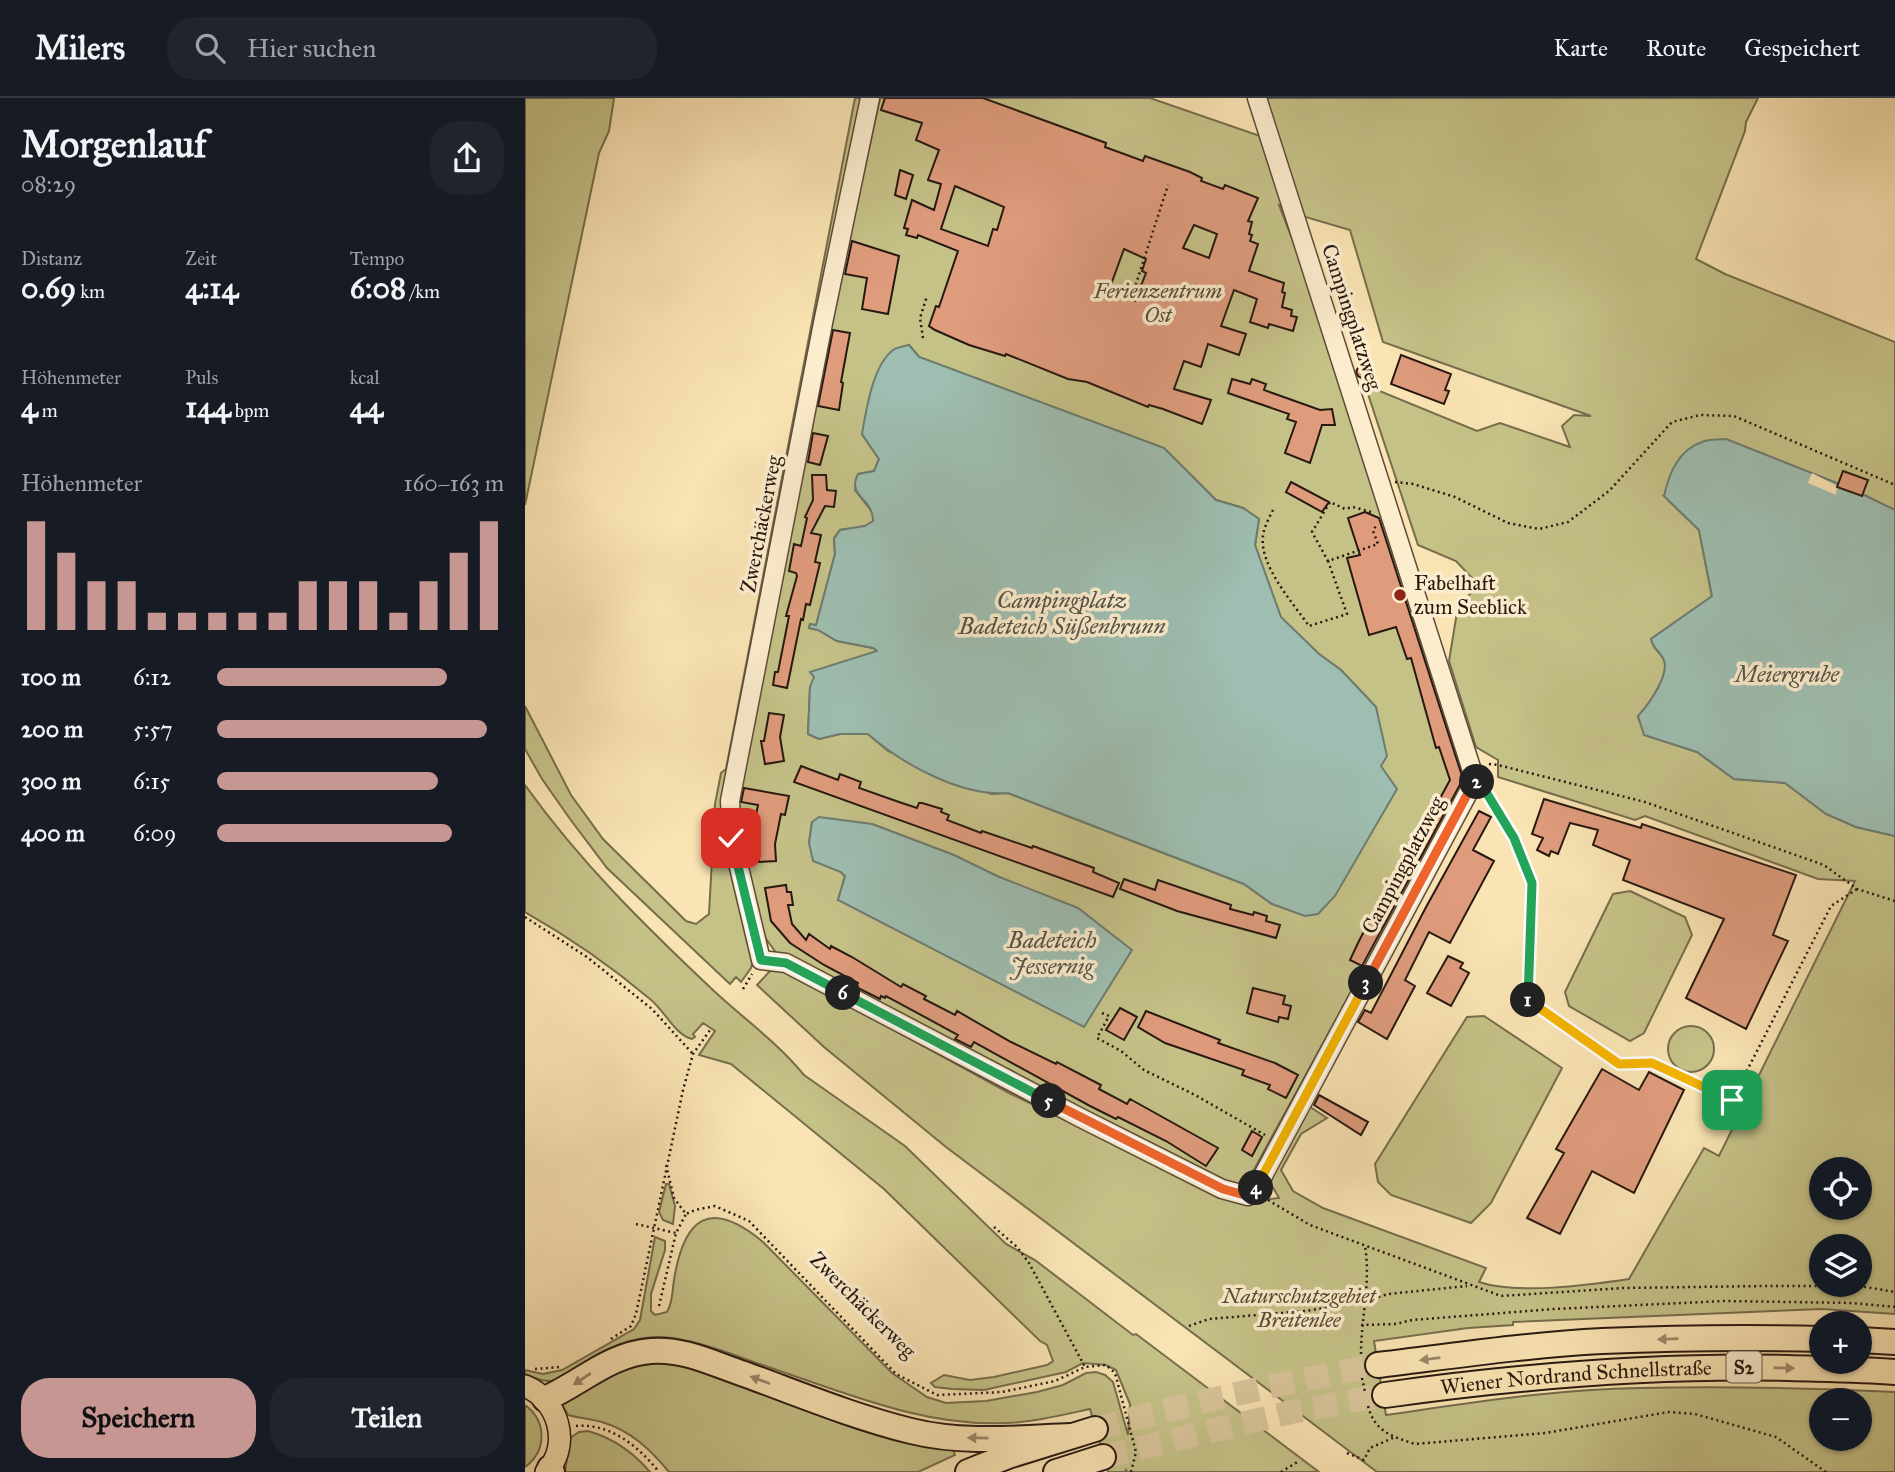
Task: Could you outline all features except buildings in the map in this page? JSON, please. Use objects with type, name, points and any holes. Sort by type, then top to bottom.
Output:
[{"type":"highway","name":"Wiener Nordrand Schnellstraße","points":[[1378,1365],[1600,1341],[1736,1337],[1809,1339]]},
{"type":"highway","points":[[1872,1341],[1895,1342]]},
{"type":"highway","points":[[532,1384],[566,1390],[618,1358],[642,1352],[664,1351],[701,1359],[918,1433],[986,1439],[1071,1436]]},
{"type":"highway","name":"Wiener Nordrand Schnellstraße","points":[[1385,1395],[1492,1380],[1593,1371],[1740,1367],[1895,1372]]},
{"type":"highway","points":[[968,1472],[1095,1429]]},
{"type":"highway","points":[[1056,1472],[1103,1457]]},
{"type":"main road","points":[[532,1384],[554,1412],[559,1428],[557,1455],[550,1471]]},
{"type":"street","name":"Zwerchäckerweg","points":[[870,98],[824,318],[730,801],[731,838],[761,960],[786,963],[1081,1118],[1223,1189],[1248,1196],[1258,1185]]},
{"type":"street","name":"Campingplatzweg","points":[[1257,98],[1475,780],[1258,1185]]},
{"type":"path","points":[[1134,290],[1168,185]]},
{"type":"path","points":[[923,338],[921,318],[927,296]]},
{"type":"path","points":[[1381,482],[1413,484],[1455,497],[1508,523],[1539,530],[1568,522],[1609,491],[1672,422],[1700,415],[1734,416],[1895,485]]},
{"type":"path","points":[[1273,510],[1263,534],[1263,545],[1271,571],[1309,626],[1347,614],[1328,561],[1312,532],[1330,502],[1345,509],[1353,507],[1381,516]]},
{"type":"path","points":[[1328,561],[1362,550]]},
{"type":"path","points":[[1857,889],[1831,906],[1732,1100],[1652,1063],[1619,1064],[1528,1000],[1532,883],[1514,838],[1483,787],[1475,780],[1486,764],[1498,765],[1646,802],[1824,864],[1857,889],[1895,901]]},
{"type":"path","points":[[525,917],[587,957],[652,1009],[693,1054]]},
{"type":"path","points":[[1102,1013],[1109,1016],[1097,1038],[1121,1051],[1144,1070],[1280,1143]]},
{"type":"path","points":[[608,1341],[631,1326],[636,1314],[666,1165],[693,1054],[710,1030]]},
{"type":"path","points":[[659,1306],[675,1233],[687,1214],[674,1198],[666,1165]]},
{"type":"path","points":[[1258,1185],[1267,1199],[1310,1225],[1501,1296],[1623,1288],[1766,1286],[1860,1286],[1895,1292]]},
{"type":"path","name":"Zwerchäckerweg","points":[[687,1214],[715,1206],[749,1221],[896,1374],[937,1395],[1002,1392],[1055,1381],[1085,1367]]},
{"type":"path","points":[[636,1224],[675,1233]]},
{"type":"path","points":[[994,1227],[1017,1247],[1029,1263],[1085,1367],[1106,1365],[1115,1373],[1136,1451],[1131,1472]]},
{"type":"path","points":[[1189,1326],[1209,1319],[1306,1311],[1365,1301],[1388,1294],[1471,1285]]},
{"type":"path","points":[[1361,1325],[1554,1309],[1725,1301],[1851,1303],[1895,1307]]},
{"type":"path","points":[[532,1384],[552,1369],[569,1364]]},
{"type":"path","points":[[559,1428],[582,1426],[614,1433],[645,1455],[659,1472]]},
{"type":"path","points":[[1347,1453],[1364,1460],[1370,1448],[1395,1437]]},
{"type":"path","points":[[1776,1437],[1826,1472]]},
{"type":"path","points":[[1280,1472],[1299,1461]]},
{"type":"green space","points":[[525,98],[614,98],[609,131],[599,153],[525,505]]},
{"type":"green space","points":[[855,98],[863,98],[724,795],[754,957],[751,968],[741,982],[736,977],[730,984],[607,868],[570,819],[525,749],[525,706],[571,795],[603,839],[686,921],[696,924],[709,914],[715,804],[721,773],[726,769]]},
{"type":"green space","name":"Ferienzentrum Ost","points":[[880,98],[1150,98],[1263,137],[1286,207],[1279,205],[1323,318],[1466,782],[1245,1186],[1221,1179],[777,954],[759,929],[737,832],[737,798],[800,463]],"holes":[[[909,345],[919,357],[1164,448],[1216,500],[1243,508],[1259,519],[1255,545],[1281,618],[1319,654],[1341,670],[1376,707],[1381,766],[1272,904],[1244,884],[1008,793],[991,794],[888,751],[868,734],[840,734],[819,739],[808,734],[810,687],[815,677],[877,651],[837,641],[809,628],[810,624],[816,626],[835,554],[834,538],[840,530],[866,526],[873,521],[873,513],[855,490],[858,474],[874,471],[879,459],[862,434]],[[812,822],[872,824],[953,855],[997,876],[838,900],[845,876],[809,843]]]},
{"type":"green space","name":"Naturschutzgebiet Breitenlee","points":[[1263,98],[1758,98],[1746,122],[1745,131],[1696,259],[1725,274],[1895,342],[1895,510],[1852,489],[1664,496],[1699,530],[1712,597],[1651,639],[1663,658],[1664,672],[1658,689],[1638,717],[1645,735],[1697,752],[1734,779],[1785,783],[1826,814],[1856,827],[1895,836],[1895,1314],[1822,1309],[1513,1322],[1513,1325],[1468,1328],[1374,1341],[1386,1415],[1576,1391],[1672,1387],[1809,1388],[1809,1451],[1872,1451],[1872,1391],[1895,1392],[1895,1472],[1377,1472],[946,1147],[824,1047],[757,985],[770,971],[785,970],[1009,1093],[1181,1176],[1246,1202],[1279,1198],[1271,1184],[1274,1165],[1307,1105],[1327,1118],[1301,1134],[1281,1170],[1293,1191],[1323,1208],[1486,1268],[1479,1282],[1495,1286],[1554,1288],[1629,1279],[1704,1148],[1719,1156],[1855,881],[1818,879],[1645,816],[1635,820],[1498,777],[1498,760],[1476,747],[1449,661],[1458,606],[1472,592],[1474,580],[1456,561],[1418,545],[1365,385],[1477,431],[1500,423],[1570,447],[1562,426],[1574,415],[1591,416],[1383,342],[1350,230],[1302,216]]},
{"type":"green space","points":[[525,785],[568,841],[638,918],[804,1075],[905,1146],[1006,1244],[1035,1260],[1319,1472],[1108,1472],[1090,1409],[1016,1422],[976,1423],[946,1420],[888,1407],[711,1347],[672,1338],[651,1337],[620,1344],[587,1360],[561,1379],[543,1380],[525,1374],[525,1370],[543,1374],[562,1370],[634,1329],[640,1320],[655,1237],[665,1241],[665,1250],[651,1294],[651,1311],[655,1315],[667,1312],[685,1241],[702,1221],[714,1218],[744,1228],[763,1242],[892,1373],[927,1397],[946,1403],[986,1401],[1037,1392],[1063,1385],[1086,1373],[1096,1372],[1113,1382],[1128,1435],[1130,1404],[1116,1370],[1106,1365],[1083,1363],[1066,1372],[984,1390],[935,1387],[931,1383],[944,1375],[970,1380],[994,1377],[1047,1365],[1053,1361],[1047,1345],[884,1189],[731,1064],[699,1055],[715,1031],[703,1023],[693,1034],[695,1037],[692,1039],[686,1036],[655,1004],[620,975],[525,912]]},
{"type":"green space","points":[[1630,891],[1685,917],[1692,935],[1644,1033],[1630,1041],[1569,1006],[1565,992],[1613,894]]},
{"type":"green space","points":[[1484,1016],[1562,1068],[1491,1203],[1471,1223],[1391,1195],[1378,1182],[1375,1164],[1467,1017]]},
{"type":"green space","points":[[1691,1026],[1707,1033],[1714,1049],[1707,1065],[1691,1072],[1675,1065],[1668,1049],[1675,1033]]},
{"type":"green space","points":[[666,1184],[669,1184],[675,1206],[673,1224],[663,1220],[659,1212]]},
{"type":"green space","points":[[667,1358],[952,1447],[955,1455],[918,1472],[669,1472],[647,1448],[631,1436],[602,1422],[568,1415],[562,1404],[616,1367]]},
{"type":"green space","points":[[525,1405],[537,1419],[541,1436],[537,1453],[525,1467]]},
{"type":"green space","points":[[588,1431],[622,1447],[650,1472],[565,1472],[570,1438],[579,1432]]},
{"type":"water","name":"Campingplatz Badeteich Süßenbrunn","points":[[909,345],[919,357],[1164,448],[1216,500],[1243,508],[1259,519],[1255,545],[1281,617],[1319,654],[1341,670],[1376,707],[1387,756],[1381,766],[1397,789],[1335,896],[1318,914],[1305,916],[1272,904],[1244,884],[1008,793],[971,790],[952,784],[915,767],[868,734],[840,734],[819,739],[808,734],[810,687],[814,677],[810,672],[877,651],[837,641],[809,628],[810,624],[816,625],[835,554],[834,539],[840,530],[865,526],[873,521],[869,507],[855,488],[858,474],[874,471],[879,459],[862,434],[866,413],[880,366],[895,349]]},
{"type":"water","name":"Meiergrube","points":[[1726,439],[1852,489],[1895,510],[1895,836],[1856,827],[1826,814],[1785,783],[1734,779],[1697,752],[1644,735],[1638,716],[1658,688],[1665,664],[1651,639],[1712,596],[1699,530],[1664,496],[1666,488],[1672,471],[1687,451],[1705,441]]},
{"type":"water","name":"Badeteich Jessernig","points":[[819,817],[872,824],[954,855],[997,876],[1078,908],[1132,950],[1084,1027],[838,900],[845,876],[813,861],[809,843],[812,822]]},
{"type":"pier","points":[[1812,473],[1837,486],[1836,495],[1808,483]]},
{"type":"tunnel","points":[[1095,1429],[1236,1394],[1378,1365]]},
{"type":"tunnel","points":[[1103,1457],[1291,1412],[1385,1395]]},
{"type":"place","name":"Fabelhaft zum Seeblick","points":[[1400,595]]},
{"type":"route","points":[[731,838],[761,960],[786,963],[1081,1118],[1223,1189],[1248,1196],[1258,1185],[1475,780],[1483,787],[1514,838],[1532,883],[1528,1000],[1619,1064],[1652,1063],[1732,1100]]}]
